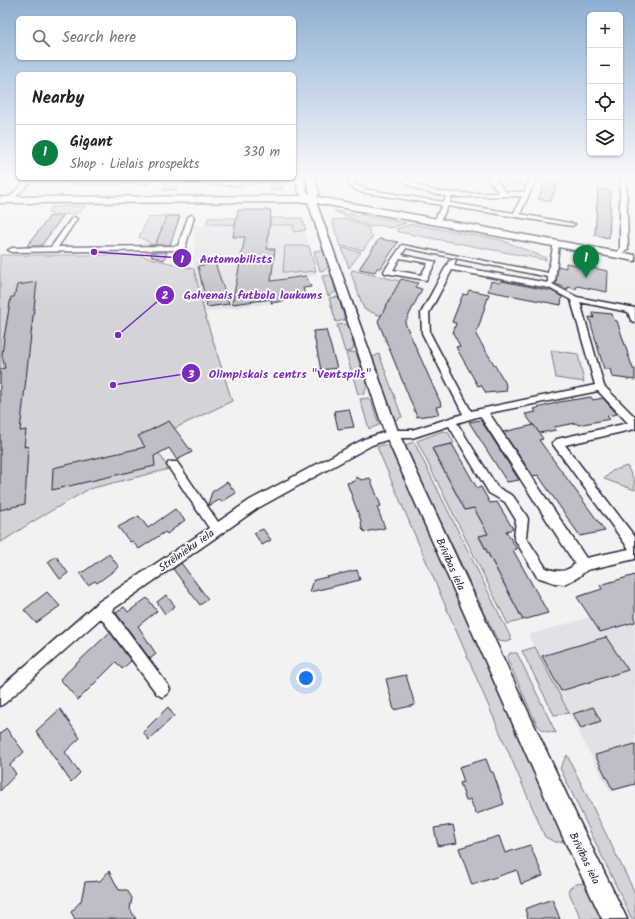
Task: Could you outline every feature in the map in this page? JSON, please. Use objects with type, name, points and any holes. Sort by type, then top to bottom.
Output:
[{"type":"main road","points":[[430,220],[635,258]]},
{"type":"street","points":[[54,248],[73,220]]},
{"type":"street","points":[[12,250],[54,248],[181,248],[190,220]]},
{"type":"street","name":"Brīvības iela","points":[[319,220],[392,434],[569,824],[615,919]]},
{"type":"street","points":[[546,220],[572,224]]},
{"type":"street","points":[[619,255],[624,249],[624,220]]},
{"type":"street","points":[[551,286],[556,243]]},
{"type":"street","points":[[438,253],[423,278],[388,271],[404,246],[552,276]]},
{"type":"street","points":[[398,256],[432,262]]},
{"type":"street","points":[[455,257],[425,314],[426,333],[468,414]]},
{"type":"street","points":[[450,267],[551,286],[575,299],[632,310],[635,320]]},
{"type":"street","points":[[575,299],[600,387],[635,424],[557,443],[635,547]]},
{"type":"street","name":"Strēlnieku iela","points":[[0,698],[102,608],[254,504],[368,442],[392,434],[412,434],[468,414],[600,387]]},
{"type":"street","points":[[482,411],[583,565]]},
{"type":"street","points":[[451,421],[493,490],[510,499],[522,519],[520,538],[542,573],[559,579],[573,575],[583,565],[635,553]]},
{"type":"street","points":[[173,465],[216,529]]},
{"type":"street","points":[[102,608],[162,689]]},
{"type":"shaded area","points":[[147,220],[166,220],[155,246],[139,237]]},
{"type":"shaded area","points":[[207,220],[303,220],[306,230],[294,232],[293,225],[206,224]]},
{"type":"shaded area","points":[[332,220],[349,220],[369,228],[369,233],[373,236],[363,250],[340,246]]},
{"type":"shaded area","points":[[355,220],[390,220],[406,223],[391,228],[379,225],[371,227]]},
{"type":"shaded area","points":[[412,224],[501,240],[546,258],[546,260],[399,232],[396,229]]},
{"type":"shaded area","points":[[194,225],[303,225],[317,275],[280,279],[274,284],[271,303],[204,312],[194,269]]},
{"type":"shaded area","points":[[285,246],[309,246],[316,271],[292,273],[283,272]]},
{"type":"shaded area","points":[[342,248],[361,252],[349,268]]},
{"type":"shaded area","points":[[325,250],[330,265],[325,270],[320,271],[314,251]]},
{"type":"shaded area","points":[[0,255],[138,255],[194,269],[204,312],[232,401],[150,440],[169,469],[89,489],[32,522],[0,543]]},
{"type":"shaded area","points":[[352,270],[400,281],[381,316],[364,309],[351,273]]},
{"type":"shaded area","points":[[331,275],[336,292],[328,296],[322,276]]},
{"type":"shaded area","points":[[329,298],[339,298],[345,320],[336,322]]},
{"type":"shaded area","points":[[345,324],[348,326],[354,347],[351,351],[345,352],[337,325]]},
{"type":"shaded area","points":[[551,350],[578,354],[584,382],[556,378]]},
{"type":"shaded area","points":[[346,353],[356,353],[367,386],[364,394],[358,394]]},
{"type":"shaded area","points":[[379,354],[402,417],[393,421],[371,358]]},
{"type":"shaded area","points":[[368,398],[371,400],[379,425],[369,429],[360,399]]},
{"type":"shaded area","points":[[443,431],[448,432],[454,443],[432,449],[465,510],[474,508],[488,534],[479,537],[523,620],[508,624],[417,441]]},
{"type":"shaded area","points":[[414,442],[512,640],[506,642],[498,641],[404,445]]},
{"type":"shaded area","points":[[389,445],[565,833],[562,842],[555,842],[545,837],[377,447]]},
{"type":"shaded area","points":[[627,466],[634,480],[635,490],[604,479],[612,471]]},
{"type":"shaded area","points":[[635,604],[635,785],[610,792],[528,635]]},
{"type":"shaded area","points":[[535,647],[569,713],[554,715],[522,651]]},
{"type":"shaded area","points":[[510,653],[517,653],[556,733],[544,731],[537,725],[507,658]]},
{"type":"shaded area","points":[[567,755],[635,893],[635,919],[632,919],[560,768]]},
{"type":"shaded area","points":[[587,883],[604,919],[581,919],[568,890],[575,884]]},
{"type":"building","points":[[47,220],[60,220],[41,246],[27,246]]},
{"type":"building","points":[[165,220],[179,220],[170,245],[155,245]]},
{"type":"building","points":[[236,220],[270,220],[267,249],[275,249],[271,281],[306,276],[311,287],[303,288],[306,297],[271,303],[272,299],[232,304],[245,237],[233,237]]},
{"type":"building","points":[[596,220],[610,220],[609,238],[595,235]]},
{"type":"building","points":[[379,239],[398,242],[381,268],[377,268],[375,272],[359,269]]},
{"type":"building","points":[[152,252],[167,252],[164,260],[151,256]]},
{"type":"building","points":[[215,263],[229,304],[207,307],[198,266]]},
{"type":"building","points":[[566,263],[608,271],[607,292],[577,286],[576,289],[568,287],[568,289],[556,284],[558,266],[566,268]]},
{"type":"building","points":[[401,279],[418,283],[415,287],[422,289],[405,323],[442,406],[436,407],[439,414],[417,417],[378,321]]},
{"type":"building","points":[[491,281],[500,283],[501,281],[552,291],[562,297],[561,305],[488,291]]},
{"type":"building","points":[[37,282],[20,431],[26,430],[24,447],[28,446],[25,504],[0,510],[0,369],[5,368],[2,355],[4,338],[11,297],[14,297],[17,285]]},
{"type":"building","points":[[469,290],[489,294],[476,335],[505,382],[507,391],[486,393],[481,385],[478,386],[456,347],[460,346],[453,333],[456,323],[452,322],[463,294],[467,295]]},
{"type":"building","points":[[592,312],[612,314],[614,320],[617,321],[633,369],[635,369],[635,380],[612,377],[610,369],[604,369],[589,317],[594,318]]},
{"type":"building","points":[[326,330],[337,368],[321,370],[313,331]]},
{"type":"building","points":[[591,397],[593,400],[603,398],[617,414],[607,416],[610,419],[578,425],[576,423],[554,427],[556,430],[539,433],[525,414],[536,412],[534,409],[559,402]]},
{"type":"building","points":[[349,409],[354,427],[338,429],[334,411]]},
{"type":"building","points":[[480,420],[519,480],[507,482],[469,422]]},
{"type":"building","points":[[169,421],[192,452],[177,460],[169,448],[154,456],[155,466],[52,490],[53,468],[145,447],[138,436]]},
{"type":"building","points":[[534,425],[543,439],[539,440],[605,531],[580,536],[538,475],[533,476],[503,432]]},
{"type":"building","points":[[452,444],[477,488],[481,487],[490,503],[497,502],[513,529],[506,531],[517,549],[513,550],[548,613],[523,620],[479,536],[488,534],[474,508],[465,510],[432,448]]},
{"type":"building","points":[[356,477],[362,480],[370,478],[381,506],[377,507],[385,528],[365,532],[362,529],[361,521],[347,483],[355,481]]},
{"type":"building","points":[[227,482],[236,493],[222,502],[219,500],[209,506],[208,504],[212,492]]},
{"type":"building","points":[[175,509],[185,520],[167,534],[165,532],[139,549],[132,541],[130,542],[118,527],[139,516],[148,528]]},
{"type":"building","points":[[263,529],[271,540],[262,545],[254,533]]},
{"type":"building","points":[[109,554],[119,567],[97,583],[95,581],[88,585],[80,574]]},
{"type":"building","points":[[56,556],[68,573],[60,579],[48,562]]},
{"type":"building","points":[[181,563],[208,599],[200,605],[173,569]]},
{"type":"building","points":[[357,570],[360,580],[310,592],[314,580]]},
{"type":"building","points":[[635,575],[635,622],[600,632],[577,597],[602,589],[600,585]]},
{"type":"building","points":[[47,592],[60,606],[36,623],[24,610]]},
{"type":"building","points":[[166,595],[175,606],[165,614],[157,602]]},
{"type":"building","points":[[147,598],[157,611],[138,626],[156,654],[150,659],[116,613],[124,607],[128,612]]},
{"type":"building","points":[[110,632],[131,661],[122,669],[116,662],[78,700],[60,679]]},
{"type":"building","points":[[606,637],[628,670],[561,691],[542,656]]},
{"type":"building","points":[[406,675],[415,705],[394,710],[386,679]]},
{"type":"building","points":[[168,707],[174,716],[149,740],[143,732]]},
{"type":"building","points":[[593,707],[601,721],[581,728],[573,714]]},
{"type":"building","points":[[60,709],[80,738],[65,752],[80,773],[71,782],[36,731]]},
{"type":"building","points":[[6,728],[24,752],[10,765],[16,774],[0,791],[0,734]]},
{"type":"building","points":[[635,744],[635,784],[613,790],[595,755]]},
{"type":"building","points":[[486,759],[491,772],[493,772],[504,804],[476,814],[470,799],[466,801],[460,783],[464,782],[459,767]]},
{"type":"building","points":[[453,825],[457,843],[438,846],[434,828]]},
{"type":"building","points":[[499,836],[505,853],[530,845],[543,876],[521,884],[517,870],[472,885],[459,848]]},
{"type":"building","points":[[109,871],[119,890],[127,890],[132,898],[130,909],[136,919],[75,919],[71,912],[81,901],[85,882],[100,881]]},
{"type":"building","points":[[552,899],[560,919],[528,919],[525,909]]},
{"type":"place","name":"Automobilists","points":[[94,252]]},
{"type":"place","name":"Gigant","points":[[586,278]]},
{"type":"place","name":"Galvenais futbola laukums","points":[[118,335]]},
{"type":"place","name":"Olimpiskais centrs \"Ventspils\"","points":[[113,385]]}]
